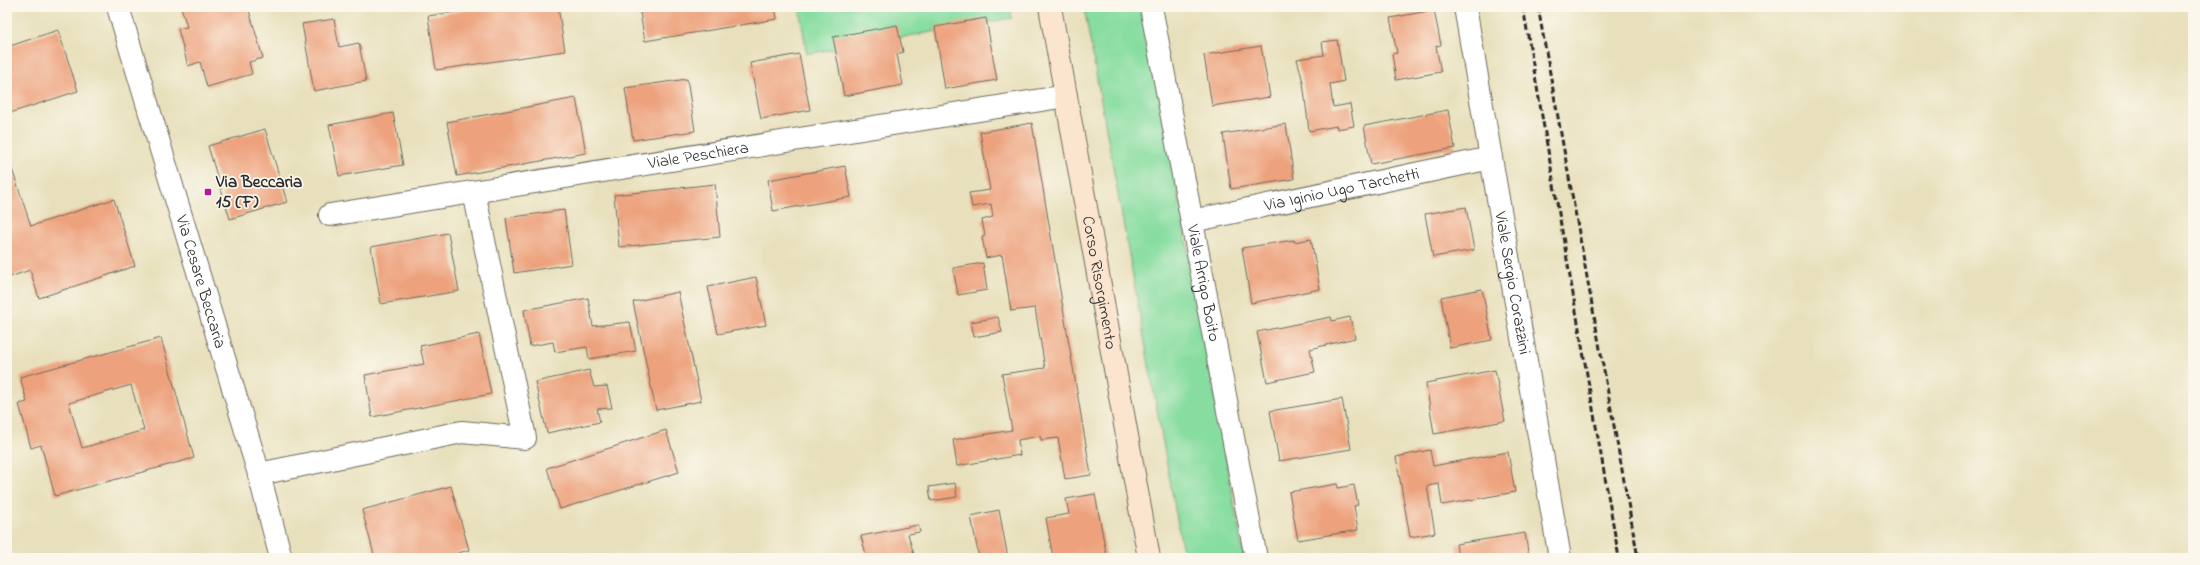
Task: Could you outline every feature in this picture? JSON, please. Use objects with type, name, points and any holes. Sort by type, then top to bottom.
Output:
[{"type":"main road","name":"Corso Risorgimento","points":[[1050,7],[1149,558]]},
{"type":"street","name":"Via Cesare Beccaria","points":[[118,7],[259,474],[281,558]]},
{"type":"street","name":"Viale Arrigo Boito","points":[[1151,7],[1256,558]]},
{"type":"street","name":"Viale Sergio Corazzini","points":[[1465,7],[1560,558]]},
{"type":"street","name":"Viale Peschiera","points":[[330,215],[1066,96]]},
{"type":"street","name":"Via Iginio Ugo Tarchetti","points":[[1192,221],[1491,158]]},
{"type":"street","points":[[259,474],[462,432],[526,438],[474,192]]},
{"type":"green space","points":[[799,7],[1010,7],[1012,18],[807,54]]},
{"type":"green space","points":[[1084,7],[1144,7],[1244,558],[1184,558]]},
{"type":"building","points":[[181,7],[248,7],[263,58],[249,62],[252,74],[207,87],[200,62],[188,66],[178,29],[187,27]]},
{"type":"building","points":[[488,7],[558,7],[565,51],[436,70],[428,16]]},
{"type":"building","points":[[639,7],[775,7],[777,19],[645,41]]},
{"type":"building","points":[[1434,10],[1441,45],[1436,46],[1441,72],[1396,80],[1392,54],[1397,53],[1390,18]]},
{"type":"building","points":[[986,18],[997,80],[945,89],[935,27]]},
{"type":"building","points":[[334,19],[339,47],[359,43],[366,81],[314,91],[302,24]]},
{"type":"building","points":[[897,25],[903,52],[897,54],[903,85],[844,96],[833,37]]},
{"type":"building","points":[[58,30],[78,91],[7,114],[7,47]]},
{"type":"building","points":[[1337,40],[1344,81],[1330,84],[1333,107],[1350,104],[1354,126],[1337,129],[1337,126],[1309,131],[1303,82],[1297,59],[1324,55],[1322,42]]},
{"type":"building","points":[[1261,46],[1270,97],[1212,106],[1204,55]]},
{"type":"building","points":[[799,54],[810,110],[761,119],[750,63]]},
{"type":"building","points":[[687,79],[695,131],[633,140],[625,88]]},
{"type":"building","points":[[576,98],[586,153],[457,176],[447,122]]},
{"type":"building","points":[[1448,110],[1455,148],[1371,164],[1364,126]]},
{"type":"building","points":[[393,113],[403,165],[339,176],[329,125]]},
{"type":"building","points":[[1032,123],[1091,475],[1065,479],[1058,438],[1041,440],[1040,436],[1018,440],[1020,455],[957,466],[953,440],[1012,430],[1002,374],[1045,368],[1035,308],[1011,311],[1002,255],[986,258],[982,237],[985,236],[982,220],[993,217],[991,204],[972,207],[969,193],[990,190],[980,132]]},
{"type":"building","points":[[1286,124],[1294,179],[1231,189],[1223,134]]},
{"type":"building","points":[[265,129],[287,202],[230,219],[208,146]]},
{"type":"building","points":[[7,154],[31,226],[114,199],[135,266],[39,298],[30,270],[7,278]]},
{"type":"building","points":[[845,166],[851,197],[773,211],[768,180]]},
{"type":"building","points":[[715,184],[720,237],[619,247],[614,195]]},
{"type":"building","points":[[1466,207],[1474,250],[1433,257],[1425,214]]},
{"type":"building","points":[[564,210],[572,264],[514,273],[506,218]]},
{"type":"building","points":[[448,233],[459,291],[381,304],[371,247]]},
{"type":"building","points":[[1311,239],[1320,289],[1251,303],[1242,248],[1294,240],[1294,242]]},
{"type":"building","points":[[983,263],[987,290],[958,295],[953,268]]},
{"type":"building","points":[[756,277],[766,325],[718,334],[708,287]]},
{"type":"building","points":[[1482,289],[1492,340],[1450,348],[1441,297]]},
{"type":"building","points":[[678,292],[701,401],[656,410],[633,302]]},
{"type":"building","points":[[588,298],[593,326],[630,322],[636,351],[589,359],[587,347],[555,352],[553,342],[530,346],[524,310]]},
{"type":"building","points":[[998,317],[1002,332],[974,337],[971,322]]},
{"type":"building","points":[[1331,317],[1332,321],[1350,317],[1355,338],[1310,349],[1315,372],[1267,382],[1257,332]]},
{"type":"building","points":[[479,334],[491,394],[372,417],[365,375],[424,364],[420,346]]},
{"type":"building","points":[[161,338],[194,458],[55,496],[41,445],[31,448],[19,404],[27,402],[20,377]],"holes":[[[131,385],[144,430],[82,448],[69,403]]]},
{"type":"building","points":[[589,370],[594,387],[607,386],[612,408],[597,409],[600,422],[547,433],[535,382]]},
{"type":"building","points":[[1495,370],[1505,421],[1434,434],[1426,383]]},
{"type":"building","points":[[1342,399],[1351,449],[1279,461],[1270,411]]},
{"type":"building","points":[[666,430],[679,472],[560,509],[547,468]]},
{"type":"building","points":[[1430,450],[1433,466],[1508,452],[1515,492],[1442,505],[1439,484],[1427,486],[1435,533],[1410,537],[1396,457]]},
{"type":"building","points":[[955,483],[957,497],[931,501],[929,487]]},
{"type":"building","points":[[1337,484],[1338,488],[1354,485],[1358,505],[1354,506],[1358,530],[1298,540],[1289,492]]},
{"type":"building","points":[[451,486],[469,550],[448,556],[449,558],[375,558],[362,510]]},
{"type":"building","points":[[1095,494],[1107,558],[1053,558],[1046,518],[1069,514],[1066,499]]},
{"type":"building","points":[[999,510],[1008,558],[979,558],[971,516]]},
{"type":"building","points":[[918,525],[920,532],[908,534],[915,558],[867,558],[861,536]]},
{"type":"building","points":[[1525,533],[1529,558],[1458,558],[1456,544]]},
{"type":"railway","points":[[1523,7],[1619,558]]},
{"type":"railway","points":[[1538,7],[1638,558]]},
{"type":"place","name":"Via Beccaria 15 (F)","points":[[208,192]]}]
